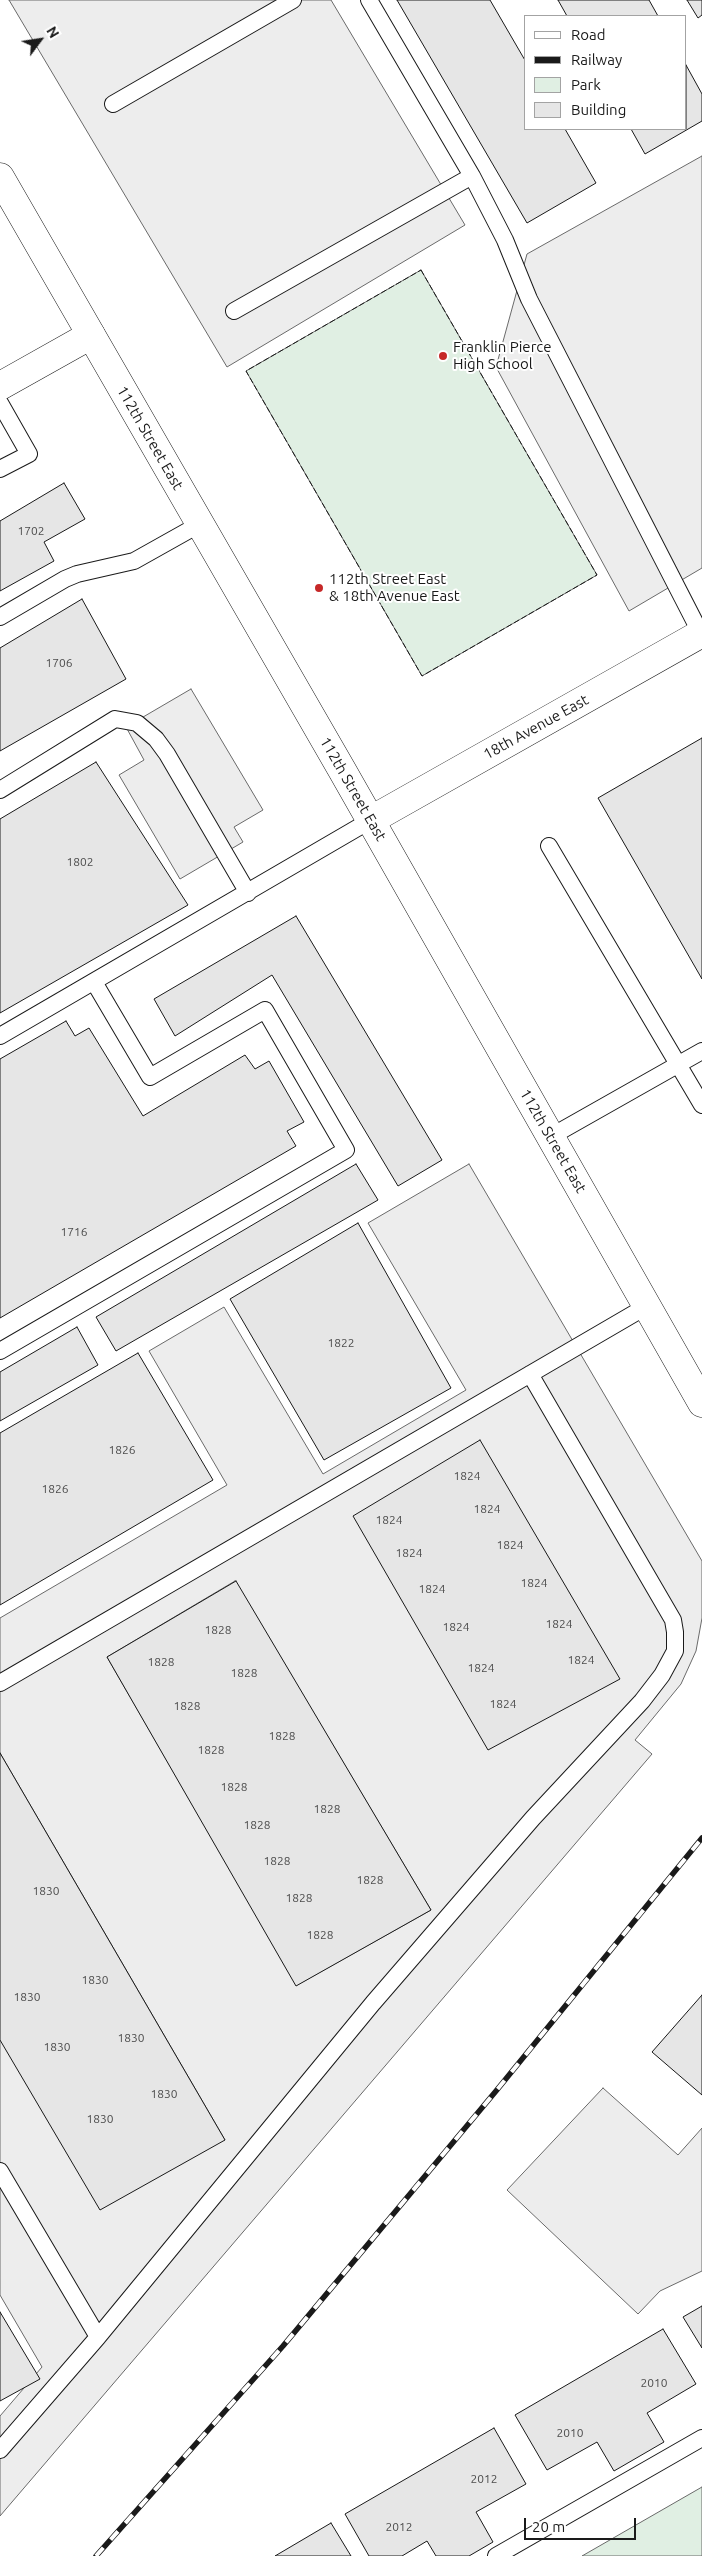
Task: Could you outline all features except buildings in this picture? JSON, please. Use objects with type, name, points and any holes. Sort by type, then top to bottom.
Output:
[{"type":"main road","name":"112th Street East","points":[[0,177],[371,820],[702,1403]]},
{"type":"main road","points":[[0,386],[91,335]]},
{"type":"main road","name":"18th Avenue East","points":[[371,820],[702,633]]},
{"type":"lane","points":[[113,104],[293,0]]},
{"type":"lane","points":[[369,0],[472,176],[505,240],[529,299],[702,633]]},
{"type":"lane","points":[[234,311],[472,176]]},
{"type":"lane","points":[[0,403],[29,454],[0,469]]},
{"type":"lane","points":[[0,617],[65,579],[134,561],[200,524]]},
{"type":"lane","points":[[0,790],[115,719],[137,723],[156,739],[167,754],[248,893]]},
{"type":"lane","points":[[0,1036],[371,820]]},
{"type":"lane","points":[[550,846],[702,1105]]},
{"type":"lane","points":[[0,1351],[346,1150],[265,1010],[150,1077],[94,982]]},
{"type":"lane","points":[[550,1137],[702,1051]]},
{"type":"lane","points":[[0,1683],[647,1306]]},
{"type":"lane","points":[[0,2450],[98,2337],[373,2003],[533,1818],[642,1701],[662,1675],[675,1651],[676,1632],[673,1620],[530,1374]]},
{"type":"lane","points":[[0,2171],[98,2337]]},
{"type":"lane","points":[[496,2556],[702,2438]]},
{"type":"green space","points":[[421,270],[597,575],[422,676],[246,371]]},
{"type":"green space","points":[[702,2487],[702,2556],[582,2556]]},
{"type":"shaded area","points":[[9,0],[331,0],[465,225],[227,367]]},
{"type":"shaded area","points":[[702,156],[702,568],[629,611],[496,367],[527,254]]},
{"type":"shaded area","points":[[191,689],[263,810],[234,827],[243,842],[180,879],[119,775],[144,760],[126,727]]},
{"type":"shaded area","points":[[469,1164],[702,1561],[702,1618],[696,1651],[681,1684],[635,1740],[652,1754],[0,2516],[0,2416],[42,2367],[0,2295],[0,2040],[225,2140],[0,1753],[0,1618],[227,1485],[149,1351],[224,1307],[323,1474],[466,1390],[368,1223]],"holes":[[[235,1581],[431,1910],[297,1985],[107,1657]]]},
{"type":"shaded area","points":[[603,2088],[678,2155],[702,2128],[702,2271],[660,2291],[638,2314],[507,2190]]},
{"type":"railway","points":[[96,2556],[283,2346],[496,2091],[702,1838]]},
{"type":"fence","points":[[421,270],[597,575],[422,676],[246,371],[421,270]]},
{"type":"place","name":"Franklin Pierce High School","points":[[443,356]]},
{"type":"place","name":"112th Street East & 18th Avenue East","points":[[319,588]]}]
